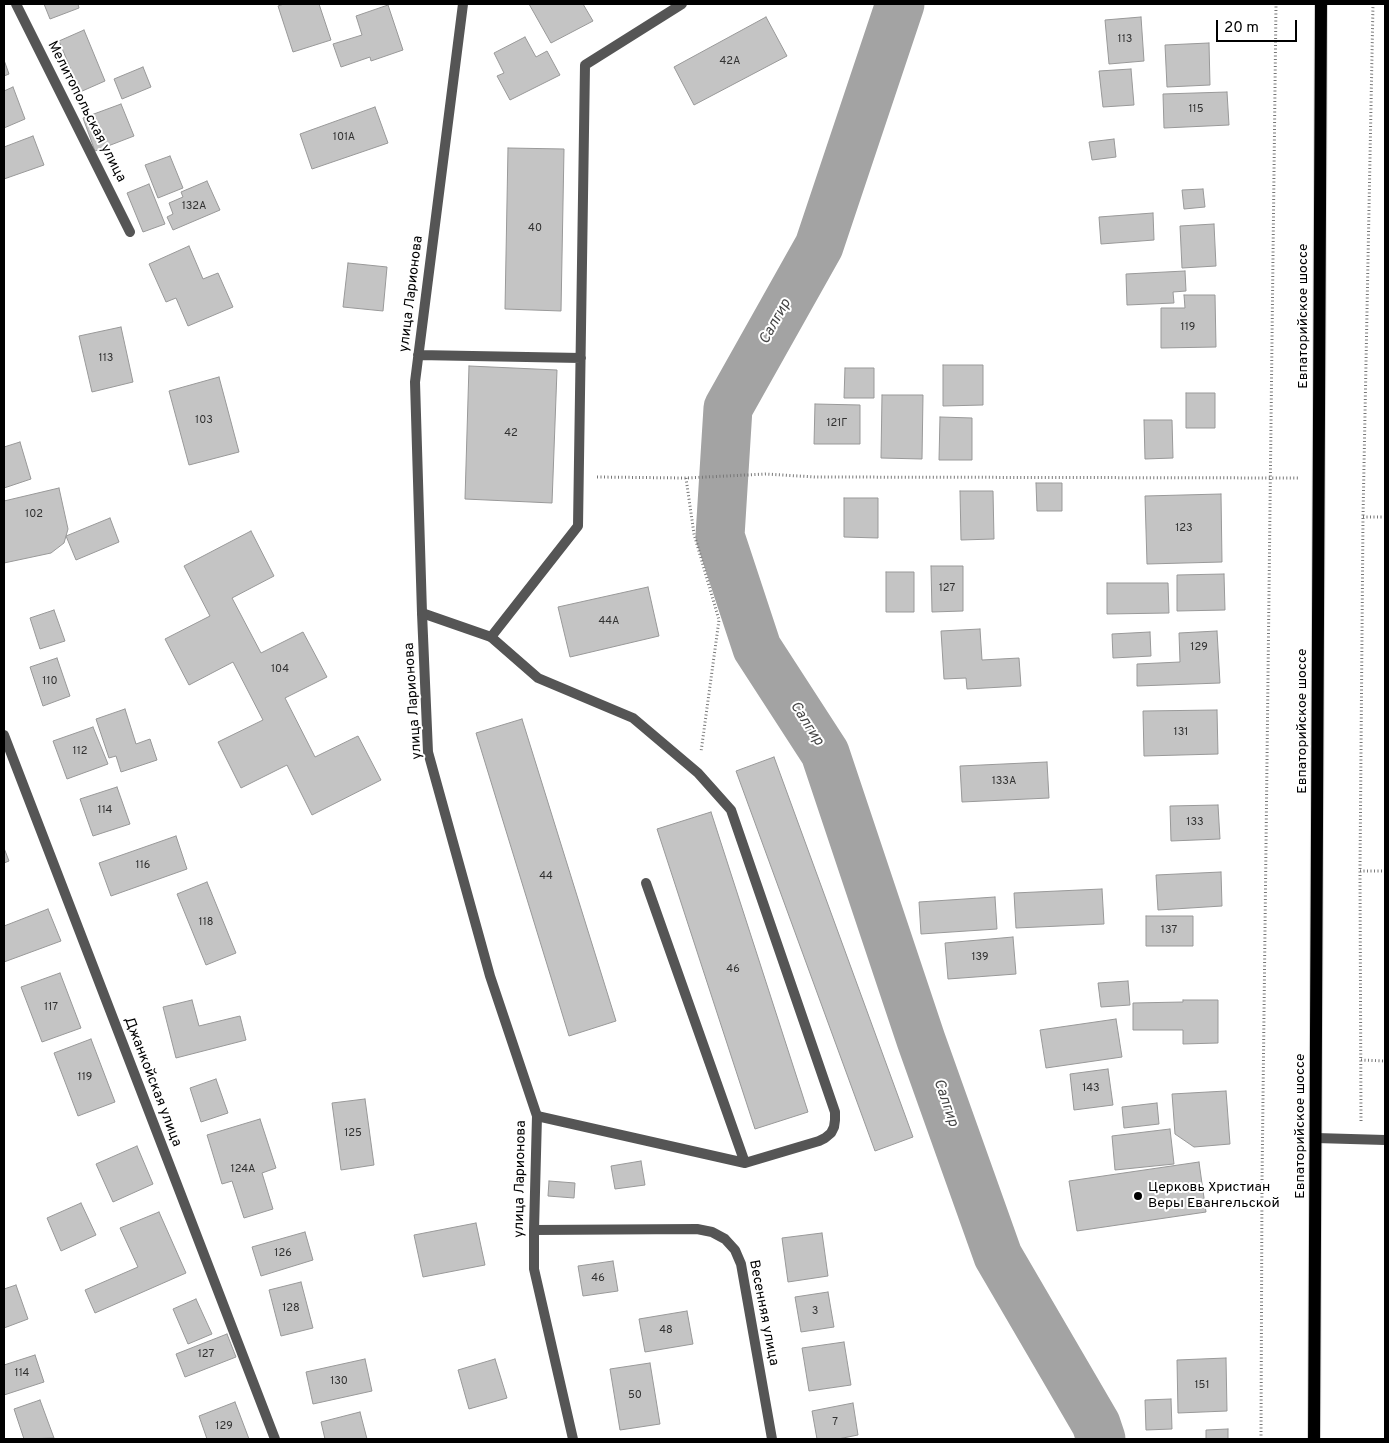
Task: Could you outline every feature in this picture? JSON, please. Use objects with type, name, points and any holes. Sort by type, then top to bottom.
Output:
[{"type":"main road","name":"Евпаторийское шоссе","points":[[1314,1439],[1321,4]]},
{"type":"street","name":"Мелитопольская улица","points":[[16,4],[130,232]]},
{"type":"street","name":"улица Ларионова","points":[[463,4],[415,382],[428,752],[490,976],[537,1116],[534,1269],[573,1439]]},
{"type":"street","points":[[491,636],[578,526],[585,65],[682,4]]},
{"type":"street","points":[[418,355],[581,358]]},
{"type":"street","points":[[422,613],[491,636],[538,678],[634,718],[698,773],[731,810],[835,1112],[834,1127],[825,1138],[745,1163],[537,1116]]},
{"type":"street","name":"Джанкойская улица","points":[[4,735],[275,1439]]},
{"type":"street","points":[[646,883],[745,1163]]},
{"type":"street","points":[[1316,1138],[1385,1140]]},
{"type":"street","name":"Весенняя улица","points":[[534,1230],[697,1229],[712,1232],[725,1239],[735,1250],[742,1264],[772,1439]]},
{"type":"path","points":[[1261,1439],[1262,1142],[1276,4]]},
{"type":"path","points":[[1361,1139],[1360,871],[1363,517],[1372,4]]},
{"type":"path","points":[[579,477],[686,478],[766,474],[815,477],[1319,477]]},
{"type":"path","points":[[686,478],[694,534],[719,620],[698,773]]},
{"type":"path","points":[[1363,517],[1385,517]]},
{"type":"path","points":[[1360,871],[1385,871]]},
{"type":"path","points":[[1361,1060],[1385,1060]]},
{"type":"building","points":[[44,4],[78,4],[79,8],[50,19]]},
{"type":"building","points":[[284,4],[319,4],[331,40],[293,52],[278,6]]},
{"type":"building","points":[[529,4],[583,4],[593,21],[551,43]]},
{"type":"building","points":[[388,5],[403,50],[371,61],[370,57],[341,67],[333,44],[362,35],[356,16]]},
{"type":"building","points":[[766,17],[787,56],[694,105],[674,67]]},
{"type":"building","points":[[1141,17],[1144,61],[1109,64],[1105,20]]},
{"type":"building","points":[[84,30],[105,81],[80,92],[59,41]]},
{"type":"building","points":[[525,37],[536,57],[547,51],[560,75],[510,100],[497,76],[504,73],[494,53]]},
{"type":"building","points":[[1209,43],[1210,85],[1167,87],[1165,45]]},
{"type":"building","points":[[4,60],[9,74],[4,76]]},
{"type":"building","points":[[143,67],[151,87],[122,99],[114,79]]},
{"type":"building","points":[[1131,69],[1134,105],[1103,107],[1099,71]]},
{"type":"building","points":[[13,87],[25,119],[4,128],[4,91]]},
{"type":"building","points":[[1227,92],[1229,125],[1164,128],[1163,94]]},
{"type":"building","points":[[121,104],[134,136],[95,151],[83,118]]},
{"type":"building","points":[[375,107],[388,143],[312,169],[300,134]]},
{"type":"building","points":[[33,136],[44,165],[4,179],[4,147]]},
{"type":"building","points":[[1114,139],[1116,157],[1092,160],[1089,142]]},
{"type":"building","points":[[508,148],[564,149],[561,311],[505,309]]},
{"type":"building","points":[[170,156],[183,188],[158,198],[145,165]]},
{"type":"building","points":[[207,181],[220,210],[173,230],[167,217],[173,214],[169,203],[183,197],[181,192]]},
{"type":"building","points":[[149,184],[165,224],[143,232],[127,193]]},
{"type":"building","points":[[1203,189],[1205,207],[1184,209],[1182,190]]},
{"type":"building","points":[[1153,213],[1154,240],[1101,244],[1099,217]]},
{"type":"building","points":[[1214,224],[1216,266],[1182,268],[1180,226]]},
{"type":"building","points":[[189,246],[203,279],[218,273],[233,307],[188,326],[176,298],[166,302],[149,264]]},
{"type":"building","points":[[348,263],[387,267],[383,311],[343,307]]},
{"type":"building","points":[[1185,271],[1186,291],[1173,292],[1174,303],[1127,305],[1126,274]]},
{"type":"building","points":[[1184,295],[1215,295],[1216,347],[1161,348],[1161,308],[1185,308]]},
{"type":"building","points":[[121,327],[133,382],[92,392],[79,336]]},
{"type":"building","points":[[943,365],[983,365],[983,405],[943,406]]},
{"type":"building","points":[[469,366],[557,370],[552,503],[465,499]]},
{"type":"building","points":[[845,368],[874,368],[874,398],[844,398]]},
{"type":"building","points":[[219,377],[239,452],[189,465],[169,391]]},
{"type":"building","points":[[1186,393],[1215,393],[1215,428],[1186,428]]},
{"type":"building","points":[[882,395],[923,395],[922,459],[881,458]]},
{"type":"building","points":[[815,404],[860,405],[860,444],[814,444]]},
{"type":"building","points":[[940,417],[972,418],[972,460],[939,460]]},
{"type":"building","points":[[1144,420],[1172,420],[1173,458],[1145,459]]},
{"type":"building","points":[[20,442],[31,479],[4,488],[4,447]]},
{"type":"building","points":[[1036,483],[1062,483],[1062,511],[1037,511]]},
{"type":"building","points":[[59,488],[68,529],[64,543],[51,553],[4,563],[4,501]]},
{"type":"building","points":[[960,491],[993,491],[994,539],[961,540]]},
{"type":"building","points":[[1221,494],[1222,562],[1147,564],[1145,496]]},
{"type":"building","points":[[844,498],[878,498],[878,538],[844,537]]},
{"type":"building","points":[[110,518],[119,542],[76,560],[66,536]]},
{"type":"building","points":[[251,531],[274,576],[232,598],[261,653],[303,632],[327,677],[285,698],[315,757],[358,736],[381,780],[312,815],[287,765],[241,788],[218,742],[263,720],[233,662],[189,685],[165,639],[210,616],[184,566]]},
{"type":"building","points":[[931,566],[963,566],[963,611],[932,612]]},
{"type":"building","points":[[886,572],[914,572],[914,612],[886,612]]},
{"type":"building","points":[[1224,574],[1225,610],[1177,611],[1177,575]]},
{"type":"building","points":[[1107,583],[1168,583],[1169,613],[1107,614]]},
{"type":"building","points":[[648,587],[659,636],[570,657],[558,607]]},
{"type":"building","points":[[54,610],[65,641],[40,649],[30,618]]},
{"type":"building","points":[[980,629],[982,660],[1019,658],[1021,686],[967,689],[966,678],[944,679],[941,631]]},
{"type":"building","points":[[1217,631],[1220,683],[1137,686],[1137,664],[1180,662],[1179,633]]},
{"type":"building","points":[[1150,632],[1151,656],[1113,658],[1112,634]]},
{"type":"building","points":[[57,658],[70,696],[43,706],[30,667]]},
{"type":"building","points":[[125,709],[136,744],[150,739],[157,760],[121,772],[116,756],[109,758],[96,719]]},
{"type":"building","points":[[1217,710],[1218,754],[1144,756],[1143,711]]},
{"type":"building","points":[[522,719],[616,1021],[569,1036],[476,733]]},
{"type":"building","points":[[93,727],[108,764],[67,779],[53,741]]},
{"type":"building","points":[[774,757],[913,1137],[875,1151],[736,771]]},
{"type":"building","points":[[1047,762],[1049,798],[962,802],[960,766]]},
{"type":"building","points":[[117,787],[130,824],[93,836],[80,799]]},
{"type":"building","points":[[1218,805],[1220,839],[1171,841],[1170,806]]},
{"type":"building","points":[[711,812],[808,1112],[755,1129],[657,829]]},
{"type":"building","points":[[176,836],[187,869],[111,896],[99,863]]},
{"type":"building","points":[[4,848],[9,861],[4,863]]},
{"type":"building","points":[[1221,872],[1222,906],[1158,910],[1156,875]]},
{"type":"building","points":[[207,882],[236,953],[206,965],[177,894]]},
{"type":"building","points":[[1102,889],[1104,924],[1016,928],[1014,893]]},
{"type":"building","points":[[995,897],[997,929],[921,934],[919,902]]},
{"type":"building","points":[[48,909],[61,941],[4,962],[4,926]]},
{"type":"building","points":[[1146,916],[1193,916],[1193,946],[1146,946]]},
{"type":"building","points":[[1013,937],[1016,974],[948,979],[945,943]]},
{"type":"building","points":[[60,973],[81,1028],[42,1042],[21,987]]},
{"type":"building","points":[[1128,981],[1130,1005],[1101,1007],[1098,983]]},
{"type":"building","points":[[192,1000],[199,1026],[240,1016],[246,1040],[176,1058],[163,1007]]},
{"type":"building","points":[[1183,1000],[1218,1000],[1218,1043],[1183,1044],[1183,1030],[1133,1030],[1133,1003],[1183,1002]]},
{"type":"building","points":[[1116,1019],[1122,1057],[1046,1068],[1040,1030]]},
{"type":"building","points":[[91,1039],[115,1102],[78,1116],[54,1053]]},
{"type":"building","points":[[1108,1069],[1113,1105],[1074,1110],[1070,1074]]},
{"type":"building","points":[[216,1079],[228,1113],[201,1122],[190,1088]]},
{"type":"building","points":[[1226,1091],[1230,1144],[1194,1147],[1175,1134],[1172,1094]]},
{"type":"building","points":[[365,1099],[374,1165],[341,1170],[332,1103]]},
{"type":"building","points":[[1157,1103],[1159,1124],[1124,1128],[1122,1107]]},
{"type":"building","points":[[260,1119],[276,1168],[262,1173],[273,1209],[244,1218],[232,1181],[222,1184],[207,1135]]},
{"type":"building","points":[[1170,1129],[1174,1164],[1115,1170],[1112,1136]]},
{"type":"building","points":[[137,1146],[153,1184],[113,1202],[96,1164]]},
{"type":"building","points":[[641,1161],[645,1185],[615,1189],[611,1166]]},
{"type":"building","name":"Церковь Христиан Веры Евангельской","points":[[1199,1162],[1206,1212],[1077,1231],[1069,1181]]},
{"type":"building","points":[[549,1181],[575,1183],[574,1198],[548,1196]]},
{"type":"building","points":[[81,1203],[96,1235],[61,1251],[47,1218]]},
{"type":"building","points":[[159,1212],[186,1273],[95,1313],[85,1290],[138,1267],[120,1228]]},
{"type":"building","points":[[476,1223],[485,1265],[423,1277],[414,1235]]},
{"type":"building","points":[[305,1232],[313,1260],[261,1276],[252,1247]]},
{"type":"building","points":[[822,1233],[828,1276],[788,1282],[782,1238]]},
{"type":"building","points":[[613,1261],[618,1291],[583,1296],[578,1266]]},
{"type":"building","points":[[301,1282],[313,1328],[281,1336],[269,1290]]},
{"type":"building","points":[[16,1285],[28,1319],[4,1328],[4,1289]]},
{"type":"building","points":[[828,1292],[834,1327],[801,1332],[795,1297]]},
{"type":"building","points":[[196,1299],[212,1334],[188,1344],[173,1309]]},
{"type":"building","points":[[687,1311],[693,1344],[645,1352],[639,1319]]},
{"type":"building","points":[[227,1334],[236,1357],[185,1377],[176,1354]]},
{"type":"building","points":[[844,1342],[851,1385],[809,1391],[802,1348]]},
{"type":"building","points":[[35,1355],[44,1382],[4,1395],[4,1365]]},
{"type":"building","points":[[1226,1358],[1227,1411],[1178,1413],[1177,1360]]},
{"type":"building","points":[[365,1359],[372,1391],[313,1404],[306,1372]]},
{"type":"building","points":[[495,1359],[507,1398],[469,1409],[458,1370]]},
{"type":"building","points":[[650,1363],[660,1424],[620,1430],[610,1369]]},
{"type":"building","points":[[1171,1399],[1172,1429],[1146,1430],[1145,1400]]},
{"type":"building","points":[[40,1400],[54,1438],[24,1439],[14,1409]]},
{"type":"building","points":[[235,1402],[249,1439],[207,1439],[199,1416]]},
{"type":"building","points":[[853,1403],[858,1435],[838,1439],[817,1439],[812,1411]]},
{"type":"building","points":[[360,1412],[367,1439],[325,1439],[321,1422]]},
{"type":"building","points":[[1228,1429],[1228,1439],[1206,1439],[1206,1430]]},
{"type":"waterway","name":"Салгир","points":[[900,4],[819,246],[728,408],[720,536],[757,648],[825,753],[921,1040],[998,1256],[1096,1424],[1101,1439]]},
{"type":"place","name":"Церковь Христиан Веры Евангельской","points":[[1138,1196]]}]
